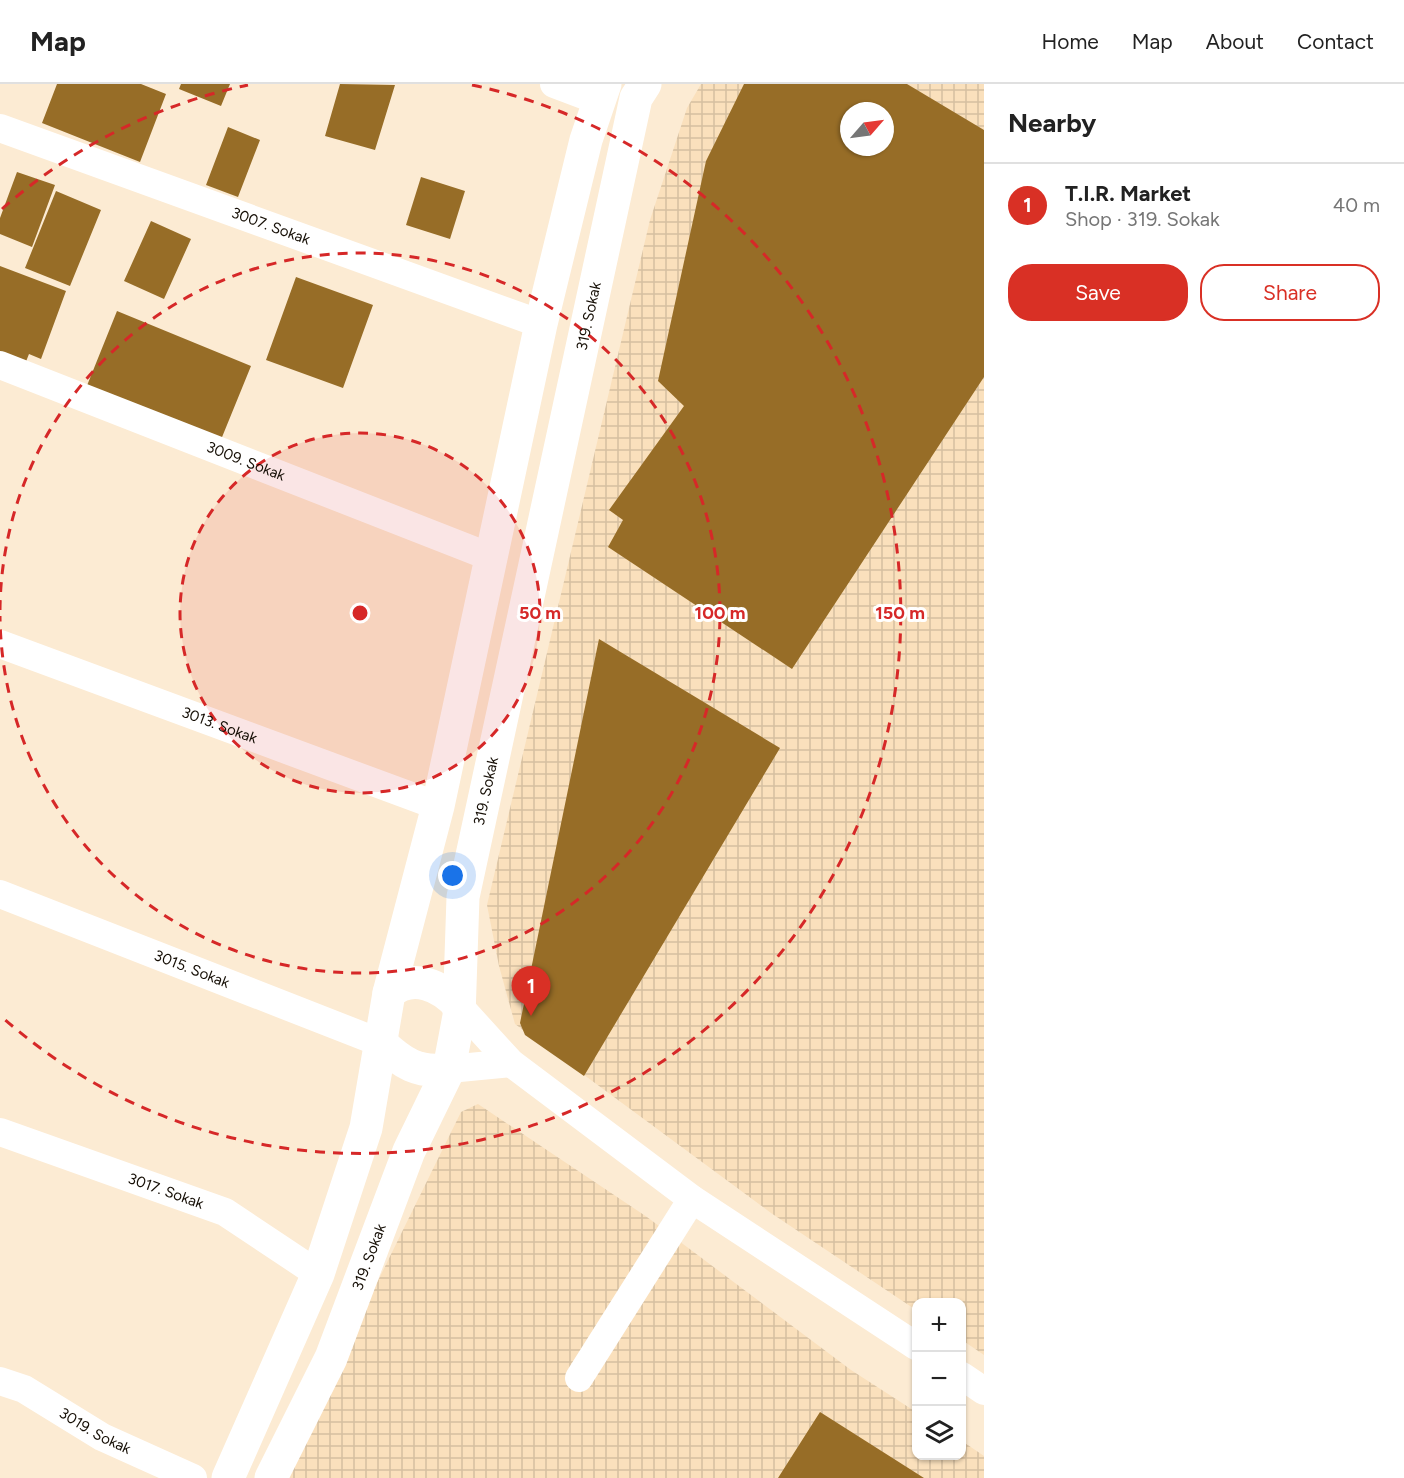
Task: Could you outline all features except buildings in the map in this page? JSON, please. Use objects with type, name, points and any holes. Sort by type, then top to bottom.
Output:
[{"type":"main road","name":"319. Sokak","points":[[271,1478],[331,1358],[409,1151],[448,1069],[456,1039],[459,1006],[463,897],[631,120],[636,98],[645,84]]},
{"type":"main road","points":[[228,1478],[318,1274],[366,1128],[389,993],[438,806],[493,558],[541,324],[586,140],[602,92]]},
{"type":"main road","points":[[389,993],[405,984],[421,983],[442,991],[459,1006]]},
{"type":"main road","points":[[381,1043],[408,1066],[425,1070],[448,1069]]},
{"type":"street","points":[[554,84],[602,92]]},
{"type":"street","name":"3007. Sokak","points":[[0,128],[541,324]]},
{"type":"street","name":"3009. Sokak","points":[[0,365],[493,558]]},
{"type":"street","name":"3013. Sokak","points":[[0,644],[438,806]]},
{"type":"street","name":"3015. Sokak","points":[[0,894],[381,1043]]},
{"type":"street","points":[[459,1006],[511,1063],[692,1199],[912,1343]]},
{"type":"street","points":[[448,1069],[511,1063]]},
{"type":"street","name":"3017. Sokak","points":[[0,1132],[225,1212],[318,1274]]},
{"type":"street","points":[[579,1378],[692,1199]]},
{"type":"street","points":[[966,1379],[984,1390]]},
{"type":"street","name":"3019. Sokak","points":[[0,1381],[24,1389],[102,1437],[193,1478]]},
{"type":"shaded area","points":[[701,84],[984,84],[984,1355],[966,1343],[966,1298],[912,1298],[912,1307],[771,1213],[515,1024],[499,966],[487,905],[650,220],[687,108]]},
{"type":"shaded area","points":[[478,1104],[647,1217],[851,1370],[912,1409],[912,1460],[966,1460],[966,1444],[984,1456],[984,1478],[281,1478],[461,1112]]},
{"type":"place","name":"T.I.R. Market","points":[[531,1016]]}]
